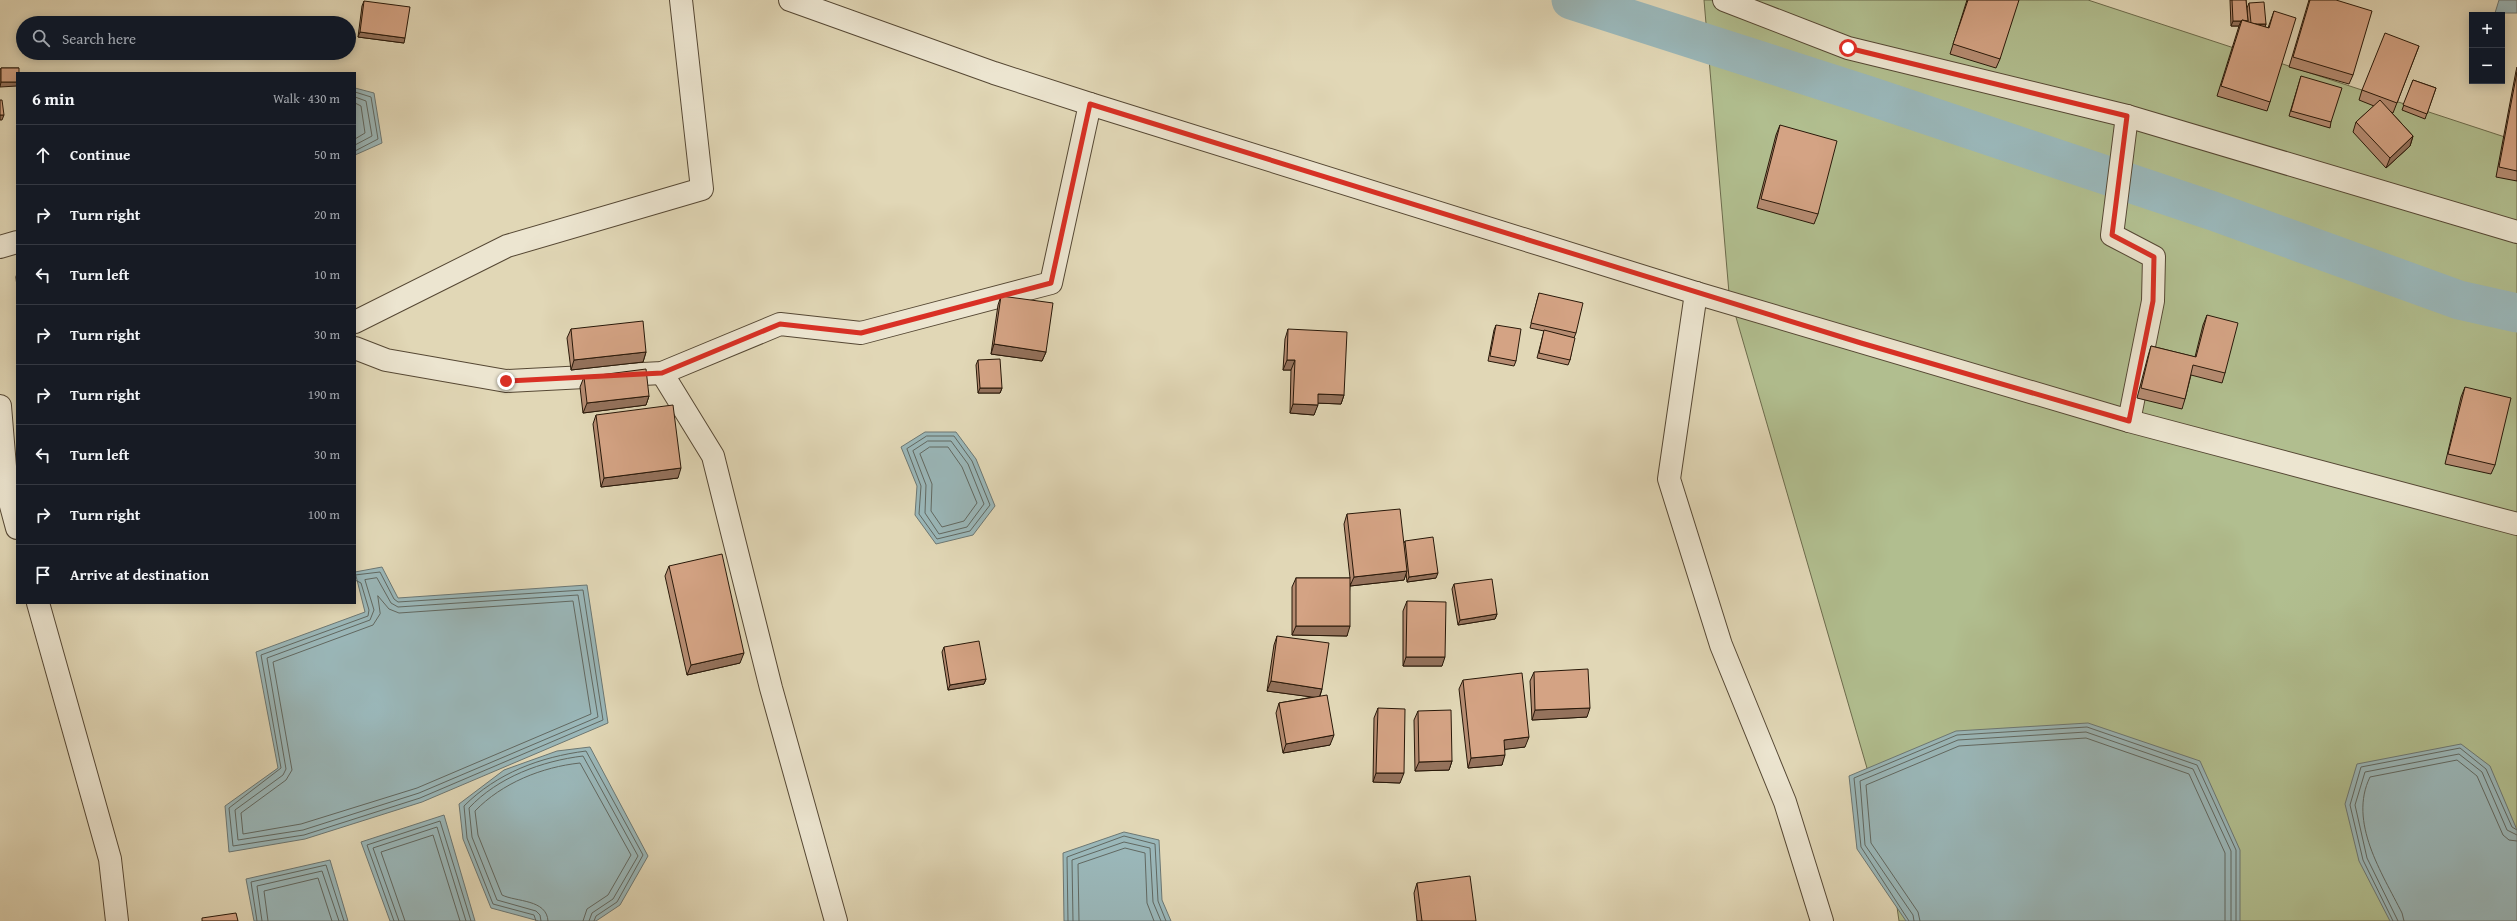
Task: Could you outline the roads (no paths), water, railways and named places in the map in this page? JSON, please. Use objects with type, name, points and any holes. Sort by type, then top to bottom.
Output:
[{"type":"street","points":[[356,322],[507,246],[702,189],[681,0]]},
{"type":"street","points":[[790,0],[994,74],[1696,293],[2129,421],[2517,524]]},
{"type":"street","points":[[1724,0],[1848,48],[2127,116],[2517,232]]},
{"type":"street","points":[[356,348],[386,360],[506,381],[662,373],[780,324],[861,333],[1051,283],[1090,104]]},
{"type":"street","points":[[2127,116],[2112,235],[2154,257],[2153,301],[2129,421]]},
{"type":"street","points":[[0,247],[16,242]]},
{"type":"street","points":[[1696,293],[1669,478],[1721,645],[1785,802],[1822,921]]},
{"type":"street","points":[[662,373],[713,456],[771,688],[836,921]]},
{"type":"street","points":[[0,406],[16,520]]},
{"type":"street","points":[[38,604],[110,859],[117,921]]},
{"type":"water","points":[[2499,0],[2517,0],[2517,13],[2495,12]]},
{"type":"water","points":[[356,88],[374,93],[382,143],[356,155]]},
{"type":"water","points":[[925,432],[956,432],[976,459],[995,506],[973,535],[936,544],[915,515],[917,486],[901,447]]},
{"type":"water","points":[[382,567],[398,598],[587,585],[608,723],[422,802],[305,839],[229,852],[225,806],[278,768],[256,652],[365,612],[356,572]]},
{"type":"water","points":[[2088,723],[2200,761],[2240,850],[2240,921],[1906,921],[1857,849],[1849,776],[1956,731]]},
{"type":"water","points":[[2461,744],[2490,766],[2517,830],[2517,921],[2390,921],[2359,861],[2345,804],[2357,764]]},
{"type":"water","points":[[590,747],[648,856],[620,905],[596,921],[539,921],[491,908],[463,839],[459,804],[504,770],[557,751]]},
{"type":"water","points":[[444,815],[475,921],[390,921],[361,842]]},
{"type":"water","points":[[1124,832],[1159,840],[1162,900],[1171,921],[1064,921],[1063,853]]},
{"type":"water","points":[[330,860],[348,921],[254,921],[246,879]]},
{"type":"waterway","points":[[1571,0],[1870,96],[2213,211],[2459,300],[2517,313]]}]
